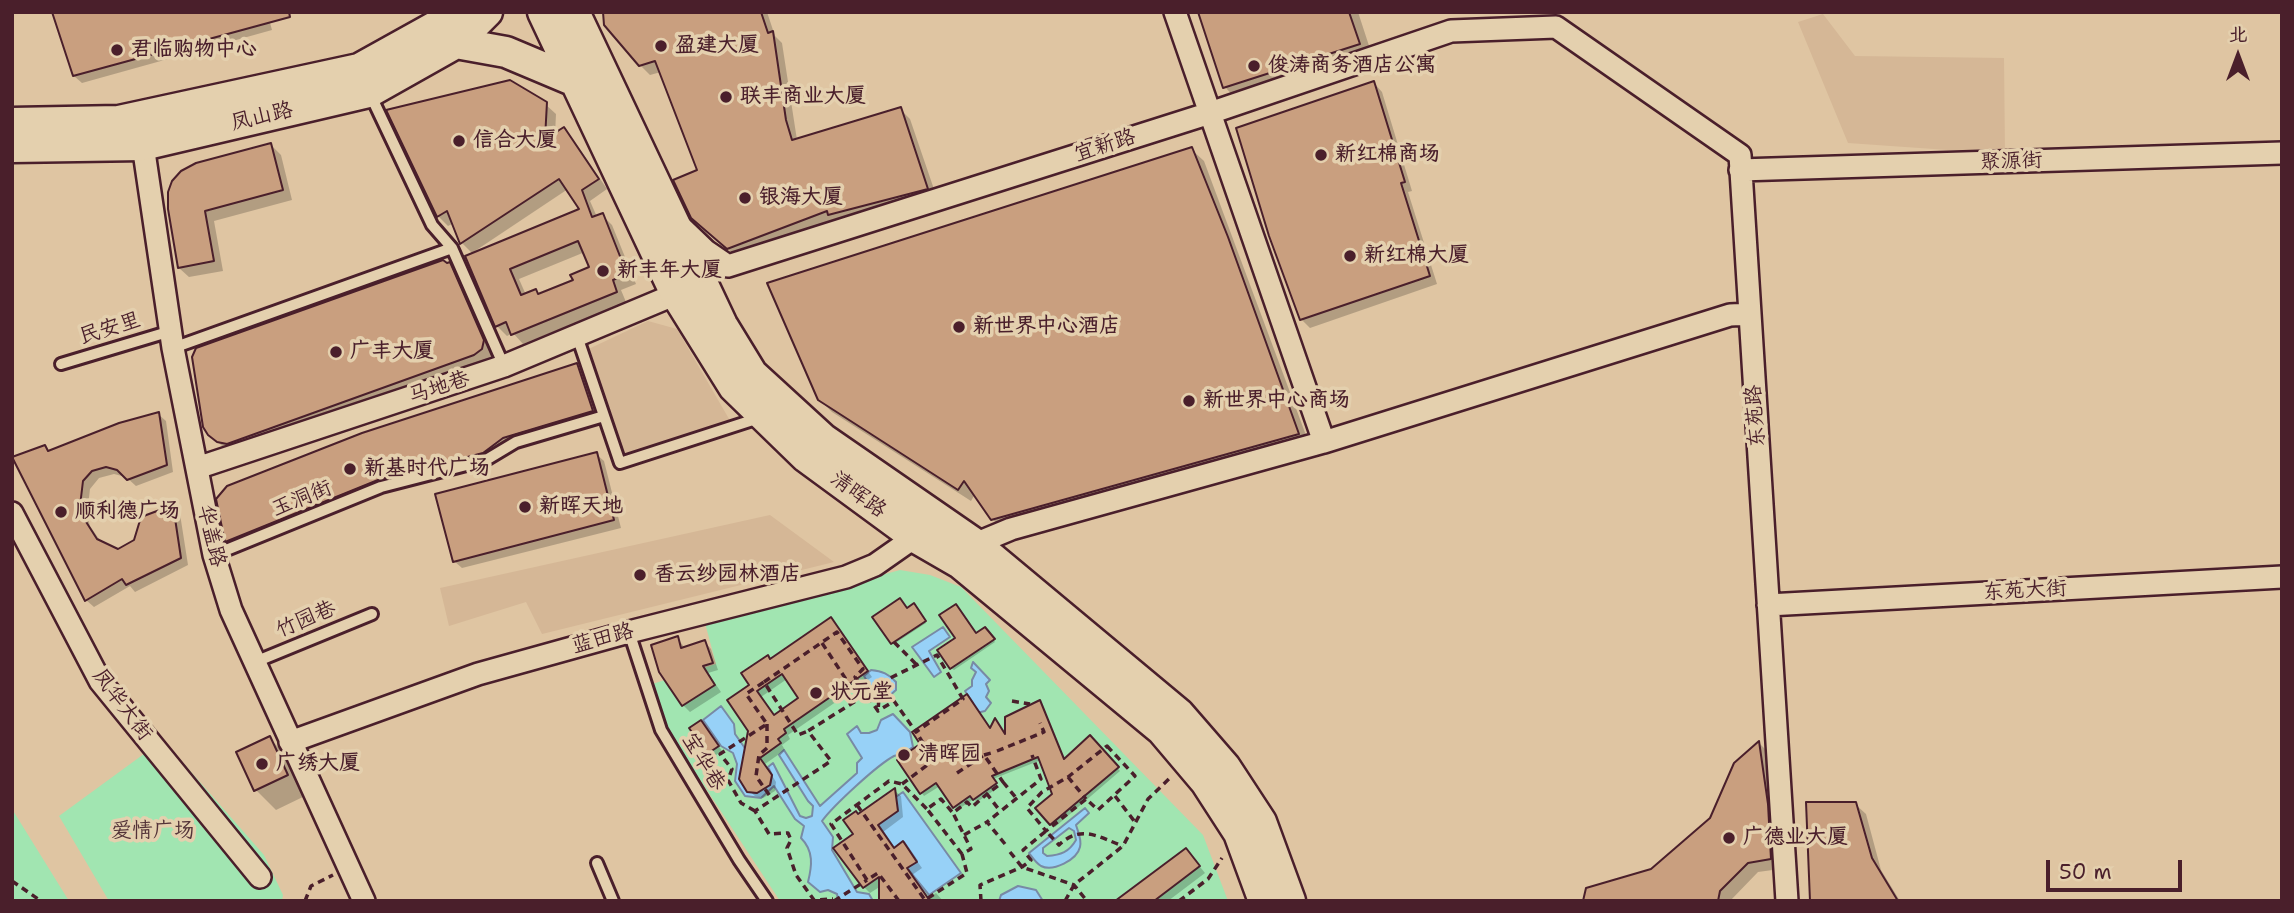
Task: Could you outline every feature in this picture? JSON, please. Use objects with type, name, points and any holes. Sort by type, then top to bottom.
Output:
[{"type":"street","name":"凤山路","points":[[12,123],[119,121],[359,69],[449,23],[487,12]]},
{"type":"street","name":"清晖路","points":[[543,12],[676,294],[734,387],[806,457],[915,537],[960,563],[1162,730],[1206,782],[1239,833],[1264,901]]},
{"type":"street","points":[[1175,12],[1324,442]]},
{"type":"street","name":"清晖路","points":[[577,16],[722,325],[752,374],[823,439],[975,544],[1179,713],[1225,767],[1261,822],[1290,901]]},
{"type":"street","name":"凤山路","points":[[12,147],[143,145],[369,92],[449,23]]},
{"type":"street","points":[[449,23],[506,52],[575,81]]},
{"type":"street","name":"宜新路","points":[[728,266],[1210,113],[1451,31],[1556,27]]},
{"type":"street","name":"东苑路","points":[[1556,27],[1740,155],[1787,901]]},
{"type":"street","name":"华盖路","points":[[143,145],[172,340],[214,555],[231,610],[364,901]]},
{"type":"street","name":"聚源街","points":[[1740,170],[2282,153]]},
{"type":"street","points":[[671,218],[706,251],[728,266],[718,277],[715,293],[722,325]]},
{"type":"street","name":"马地巷","points":[[197,468],[504,366],[676,294]]},
{"type":"street","points":[[975,544],[1011,530],[1324,442],[1730,315],[1750,314]]},
{"type":"street","name":"凤华大街","points":[[12,513],[100,681],[260,877]]},
{"type":"street","name":"蓝田路","points":[[290,742],[478,674],[629,632],[846,577],[875,565],[915,537]]},
{"type":"street","name":"东苑大街","points":[[1768,605],[2282,578]]},
{"type":"lane","points":[[369,92],[432,225],[452,248],[504,366]]},
{"type":"lane","name":"民安里","points":[[61,364],[172,340],[452,248]]},
{"type":"lane","points":[[577,336],[620,463],[764,417]]},
{"type":"lane","name":"玉洞街","points":[[214,555],[381,488],[486,460],[516,442],[604,416]]},
{"type":"lane","name":"竹园巷","points":[[255,663],[372,614]]},
{"type":"lane","name":"宝华巷","points":[[629,632],[661,730],[739,860],[767,901]]},
{"type":"lane","points":[[597,863],[613,901]]},
{"type":"path","points":[[772,799],[756,775],[760,755],[767,748],[767,724],[746,694],[837,632],[863,669],[855,677],[878,711]]},
{"type":"path","points":[[894,642],[917,665]]},
{"type":"path","points":[[764,682],[798,735],[859,699],[822,643]]},
{"type":"path","points":[[878,711],[880,683],[937,655],[963,699],[916,732]]},
{"type":"path","points":[[878,711],[894,701],[934,760],[902,784]]},
{"type":"path","points":[[1012,701],[1030,705]]},
{"type":"path","points":[[957,773],[984,755],[1044,732],[1040,723]]},
{"type":"path","points":[[767,724],[720,754],[732,769],[727,780],[741,803],[755,811],[769,834],[788,833],[791,840],[787,848],[796,875],[814,900],[835,899],[878,873],[899,901]]},
{"type":"path","points":[[755,811],[831,761],[808,731]]},
{"type":"path","points":[[1026,740],[1030,749]]},
{"type":"path","points":[[1068,777],[1098,810],[1135,775],[1107,746],[1068,777],[1042,792],[1027,808],[1059,845],[1068,836],[1086,832],[1123,846]]},
{"type":"path","points":[[984,755],[1017,799]]},
{"type":"path","points":[[964,835],[987,822],[1041,779],[1032,755]]},
{"type":"path","points":[[857,805],[925,900],[967,873],[962,854],[927,809],[902,784],[889,781],[831,824],[867,880]]},
{"type":"path","points":[[953,813],[967,802],[972,807],[1003,782]]},
{"type":"path","points":[[1065,901],[1074,885],[1123,846],[1148,799],[1158,789]]},
{"type":"path","points":[[987,794],[1000,811]]},
{"type":"path","points":[[1115,796],[1135,822]]},
{"type":"path","points":[[927,809],[941,799],[953,813],[971,849],[962,854]]},
{"type":"path","points":[[981,901],[980,885],[1022,867],[1031,860],[1023,850],[1086,799]]},
{"type":"path","points":[[987,822],[1005,844]]},
{"type":"path","points":[[1179,901],[1208,879],[1239,833]]},
{"type":"path","points":[[1010,852],[1022,867],[1074,885],[1087,901]]},
{"type":"path","points":[[306,901],[311,886],[347,868]]},
{"type":"path","points":[[12,881],[41,901]]},
{"type":"shaded area","points":[[1823,14],[1855,56],[2004,58],[2005,154],[1848,143],[1798,22]]},
{"type":"shaded area","points":[[648,321],[677,329],[736,431],[616,468],[578,354]]},
{"type":"shaded area","name":"香云纱园林酒店","points":[[770,515],[834,562],[542,634],[526,602],[449,626],[440,588]]},
{"type":"green space","name":"清晖园","points":[[900,570],[930,575],[961,587],[1203,835],[1228,901],[780,901],[668,731],[649,685],[716,664],[705,623]]},
{"type":"green space","name":"爱情广场","points":[[163,740],[264,855],[283,895],[282,901],[109,901],[59,816]]},
{"type":"green space","points":[[12,809],[69,901],[12,901]]},
{"type":"water","points":[[943,627],[950,637],[929,651],[941,672],[934,677],[912,647]]},
{"type":"water","points":[[973,662],[990,680],[986,684],[989,691],[986,697],[991,703],[985,711],[959,717],[973,703],[965,691],[972,686],[976,672],[971,668]]},
{"type":"water","points":[[871,670],[885,673],[896,682],[896,690],[887,698],[877,698],[864,676]]},
{"type":"water","points":[[721,706],[734,724],[735,734],[754,761],[747,791],[757,793],[770,785],[772,775],[768,767],[773,763],[800,816],[806,818],[812,816],[813,806],[779,755],[784,750],[820,806],[857,773],[857,763],[862,758],[847,734],[857,726],[861,733],[877,730],[881,720],[893,714],[910,732],[913,747],[877,768],[822,821],[833,837],[832,850],[857,892],[869,894],[873,901],[838,901],[837,894],[828,890],[820,892],[808,882],[811,859],[801,838],[804,826],[795,819],[774,786],[761,798],[745,796],[735,781],[737,764],[733,753],[721,746],[703,720]]},
{"type":"water","points":[[903,792],[961,873],[929,895],[907,868],[917,861],[904,842],[894,848],[871,814]]},
{"type":"water","points":[[1085,808],[1089,813],[1076,825],[1080,847],[1070,860],[1058,866],[1046,867],[1039,865],[1029,853]],"holes":[[[1069,828],[1074,831],[1076,840],[1067,850],[1052,856],[1043,853],[1043,848]]]},
{"type":"water","points":[[1018,886],[1036,890],[1043,901],[999,901],[1001,895]]},
{"type":"building","name":"君临购物中心","points":[[52,12],[289,12],[290,17],[73,76]]},
{"type":"building","points":[[603,12],[761,12],[768,33],[773,31],[786,120],[792,140],[901,107],[928,189],[828,215],[827,211],[727,249],[691,218],[673,180],[697,170],[655,61],[639,66],[604,25]]},
{"type":"building","name":"俊涛商务酒店公寓","points":[[1198,12],[1349,12],[1360,44],[1223,88]]},
{"type":"building","points":[[510,80],[547,102],[545,139],[564,127],[599,179],[582,190],[592,217],[603,213],[627,274],[613,280],[617,292],[511,335],[506,322],[495,327],[465,256],[579,209],[559,179],[460,244],[447,211],[437,217],[386,110]],"holes":[[[578,241],[589,267],[570,275],[573,280],[538,294],[536,289],[521,295],[510,269]]]},
{"type":"building","points":[[1374,81],[1405,182],[1401,183],[1430,276],[1300,320],[1269,236],[1236,128]]},
{"type":"building","points":[[271,143],[283,190],[205,211],[214,261],[178,268],[168,209],[168,192],[172,181],[181,171],[196,163]]},
{"type":"building","name":"新世界中心酒店","points":[[1192,147],[1228,237],[1299,434],[991,520],[964,481],[958,490],[818,400],[767,283]]},
{"type":"building","name":"广丰大厦","points":[[443,260],[450,262],[484,340],[482,349],[474,355],[227,444],[217,442],[208,435],[203,427],[192,357],[196,348]]},
{"type":"building","name":"新基时代广场","points":[[577,363],[593,411],[503,438],[483,453],[378,480],[225,542],[216,499],[227,486],[362,433]]},
{"type":"building","name":"顺利德广场","points":[[159,412],[167,465],[127,480],[117,470],[106,467],[92,471],[83,481],[80,506],[83,517],[97,539],[118,549],[134,540],[141,517],[173,505],[181,558],[126,585],[122,579],[85,601],[12,457],[45,445],[48,451],[119,423]]},
{"type":"building","name":"新晖天地","points":[[597,452],[614,520],[453,562],[435,494]]},
{"type":"building","points":[[900,598],[907,608],[914,603],[926,621],[891,644],[872,617]]},
{"type":"building","points":[[956,604],[976,633],[985,627],[995,639],[950,669],[937,650],[955,638],[939,615]]},
{"type":"building","points":[[831,617],[868,671],[784,729],[786,733],[778,739],[781,743],[760,758],[772,775],[770,785],[757,793],[747,792],[739,779],[748,731],[727,700],[749,685],[741,673],[768,655],[770,659]],"holes":[[[782,674],[798,698],[774,715],[757,691]]]},
{"type":"building","points":[[678,636],[681,648],[705,640],[713,663],[703,666],[715,685],[682,706],[659,672],[651,645]]},
{"type":"building","points":[[967,694],[990,728],[995,718],[1005,734],[1005,717],[1040,700],[1064,759],[1090,735],[1119,767],[1050,825],[1035,808],[1052,794],[1038,757],[992,776],[997,783],[973,800],[970,796],[953,808],[936,783],[920,794],[897,760],[920,744],[912,732]]},
{"type":"building","points":[[701,720],[719,746],[707,754],[689,728]]},
{"type":"building","name":"广绣大厦","points":[[270,736],[288,775],[254,791],[236,752]]},
{"type":"building","name":"广德业大厦","points":[[1759,741],[1768,804],[1771,859],[1748,863],[1720,891],[1718,901],[1583,901],[1586,888],[1651,869],[1710,818],[1734,763]]},
{"type":"building","points":[[895,788],[898,811],[878,825],[894,848],[903,841],[917,862],[907,868],[930,901],[879,901],[879,877],[863,888],[833,848],[853,834],[843,820],[856,811],[858,814]]},
{"type":"building","points":[[1806,802],[1856,802],[1872,858],[1898,901],[1810,901]]},
{"type":"building","points":[[1186,848],[1200,866],[1154,901],[1115,901]]},
{"type":"place","name":"盈建大厦","points":[[661,46]]},
{"type":"place","name":"君临购物中心","points":[[117,50]]},
{"type":"place","name":"俊涛商务酒店公寓","points":[[1254,66]]},
{"type":"place","name":"联丰商业大厦","points":[[726,97]]},
{"type":"place","name":"信合大厦","points":[[459,141]]},
{"type":"place","name":"新红棉商场","points":[[1321,155]]},
{"type":"place","name":"银海大厦","points":[[745,198]]},
{"type":"place","name":"新红棉大厦","points":[[1350,256]]},
{"type":"place","name":"新丰年大厦","points":[[603,271]]},
{"type":"place","name":"新世界中心酒店","points":[[959,327]]},
{"type":"place","name":"广丰大厦","points":[[336,352]]},
{"type":"place","name":"新世界中心商场","points":[[1189,401]]},
{"type":"place","name":"新基时代广场","points":[[350,469]]},
{"type":"place","name":"新晖天地","points":[[525,507]]},
{"type":"place","name":"顺利德广场","points":[[61,512]]},
{"type":"place","name":"香云纱园林酒店","points":[[640,575]]},
{"type":"place","name":"状元堂","points":[[816,693]]},
{"type":"place","name":"清晖园","points":[[904,755]]},
{"type":"place","name":"广绣大厦","points":[[262,764]]},
{"type":"place","name":"广德业大厦","points":[[1729,838]]}]
